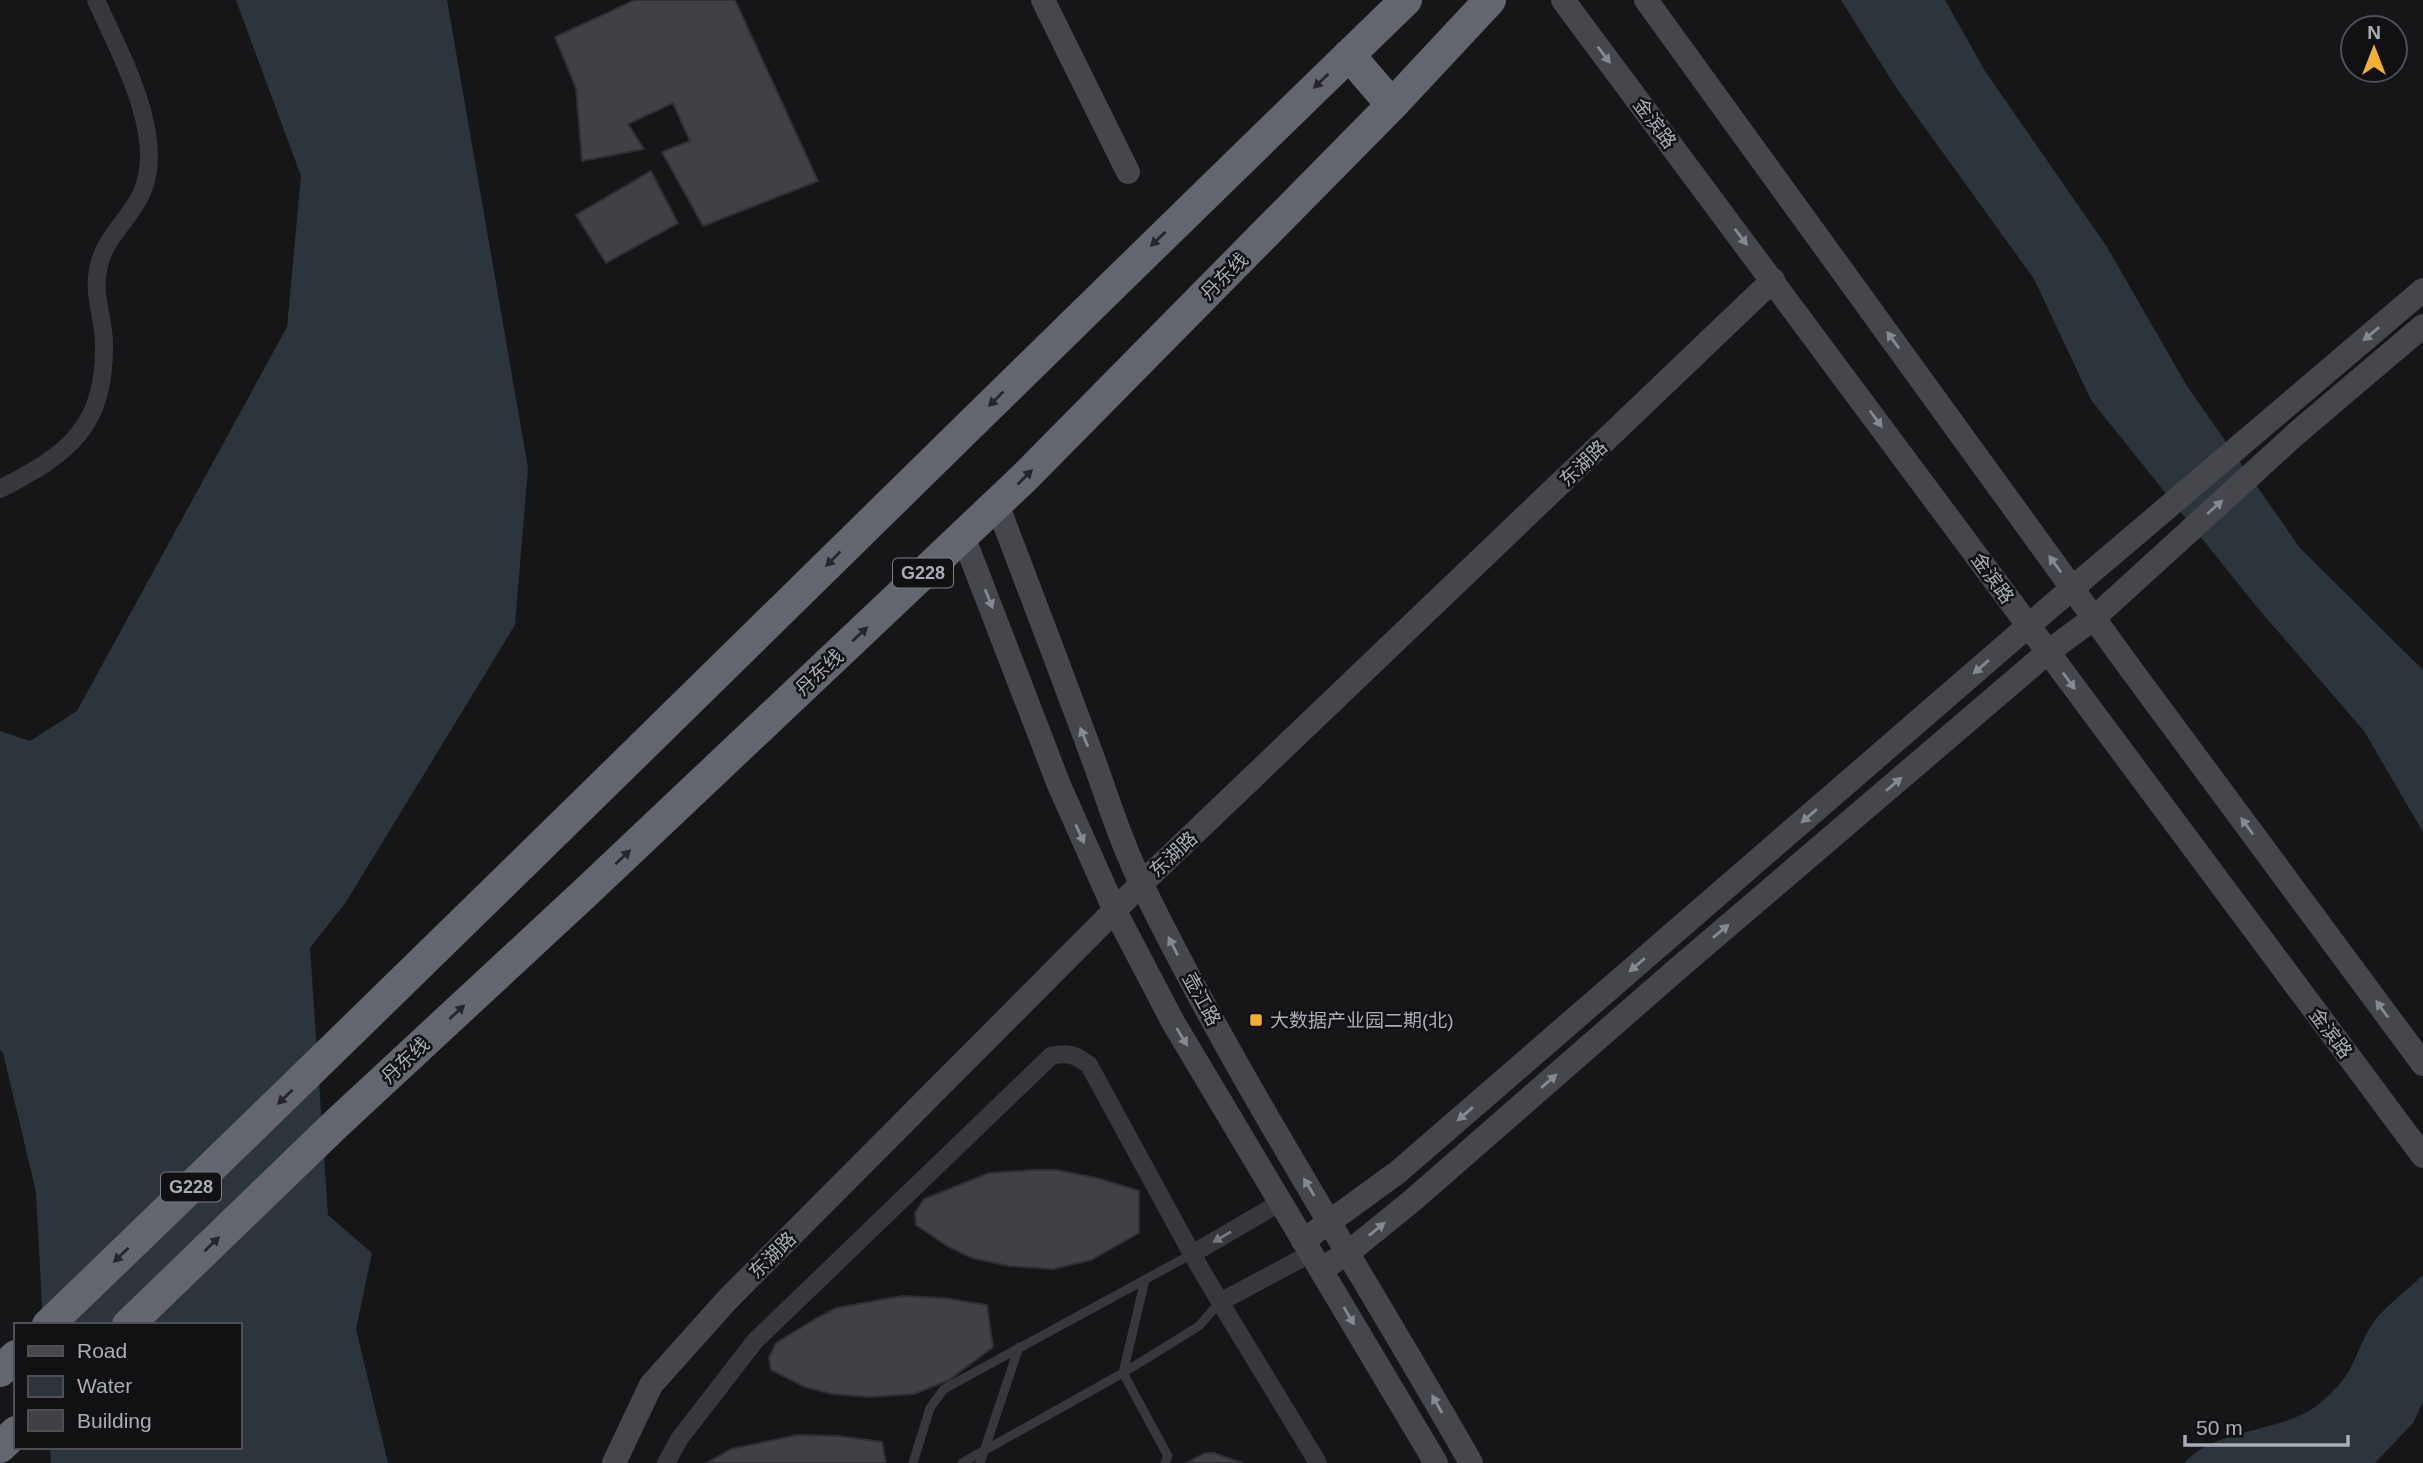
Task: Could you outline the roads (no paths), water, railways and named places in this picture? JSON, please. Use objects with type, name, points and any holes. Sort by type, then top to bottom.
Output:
[{"type":"highway","name":"G228","points":[[50,1323],[335,1050],[1155,242],[1406,0]]},
{"type":"highway","name":"丹东线","points":[[130,1323],[335,1125],[997,504],[1392,105],[1490,0]]},
{"type":"highway","points":[[1349,55],[1392,105]]},
{"type":"highway","points":[[0,1371],[14,1358]]},
{"type":"highway","points":[[0,1447],[14,1434]]},
{"type":"main road","points":[[1043,0],[1128,172]]},
{"type":"main road","name":"金滨路","points":[[1563,0],[2423,1156]]},
{"type":"main road","points":[[1647,0],[2094,618],[2423,1064]]},
{"type":"main road","name":"东湖路","points":[[614,1463],[651,1385],[727,1300],[1141,884],[1773,281]]},
{"type":"main road","points":[[1312,1255],[1330,1221],[1398,1171],[2028,626],[2423,290]]},
{"type":"main road","points":[[1312,1255],[1349,1252],[1413,1200],[1675,971],[2048,652],[2094,618],[2298,432],[2423,326]]},
{"type":"main road","name":"壶江路","points":[[997,504],[1141,884],[1279,1138],[1349,1252],[1471,1463]]},
{"type":"main road","name":"壶江路","points":[[963,536],[1059,785],[1115,911],[1173,1022],[1436,1463]]},
{"type":"street","points":[[0,489],[66,450],[80,435],[90,416],[99,392],[105,342],[96,296],[99,260],[111,236],[141,196],[147,181],[150,159],[147,132],[135,93],[96,0]]},
{"type":"street","points":[[666,1463],[680,1438],[755,1341],[1051,1056],[1064,1053],[1077,1056],[1089,1065],[1192,1254],[1318,1463]]},
{"type":"street","points":[[1192,1254],[1281,1202]]},
{"type":"street","points":[[1220,1302],[1312,1255]]},
{"type":"lane","points":[[913,1463],[930,1408],[944,1389],[1192,1254]]},
{"type":"lane","points":[[1145,1280],[1123,1373],[1168,1456],[1165,1463]]},
{"type":"lane","points":[[962,1463],[1123,1373],[1199,1326],[1220,1302]]},
{"type":"lane","points":[[980,1463],[1019,1347]]},
{"type":"water","points":[[236,0],[447,0],[528,468],[515,625],[346,902],[310,948],[328,1215],[372,1253],[356,1329],[388,1463],[51,1463],[50,1449],[242,1449],[242,1323],[43,1323],[36,1192],[3,1053],[0,1050],[0,731],[30,741],[77,711],[287,327],[301,176]]},
{"type":"water","points":[[1841,0],[1945,0],[1985,71],[2107,247],[2187,386],[2300,548],[2423,670],[2423,832],[2364,731],[2256,606],[2091,400],[2034,279],[1897,89]]},
{"type":"water","points":[[2423,1275],[2423,1402],[2413,1423],[2375,1463],[2184,1463],[2214,1442],[2288,1420],[2320,1403],[2345,1377],[2376,1319]]},
{"type":"place","name":"大数据产业园二期(北)","points":[[1256,1020]]}]
